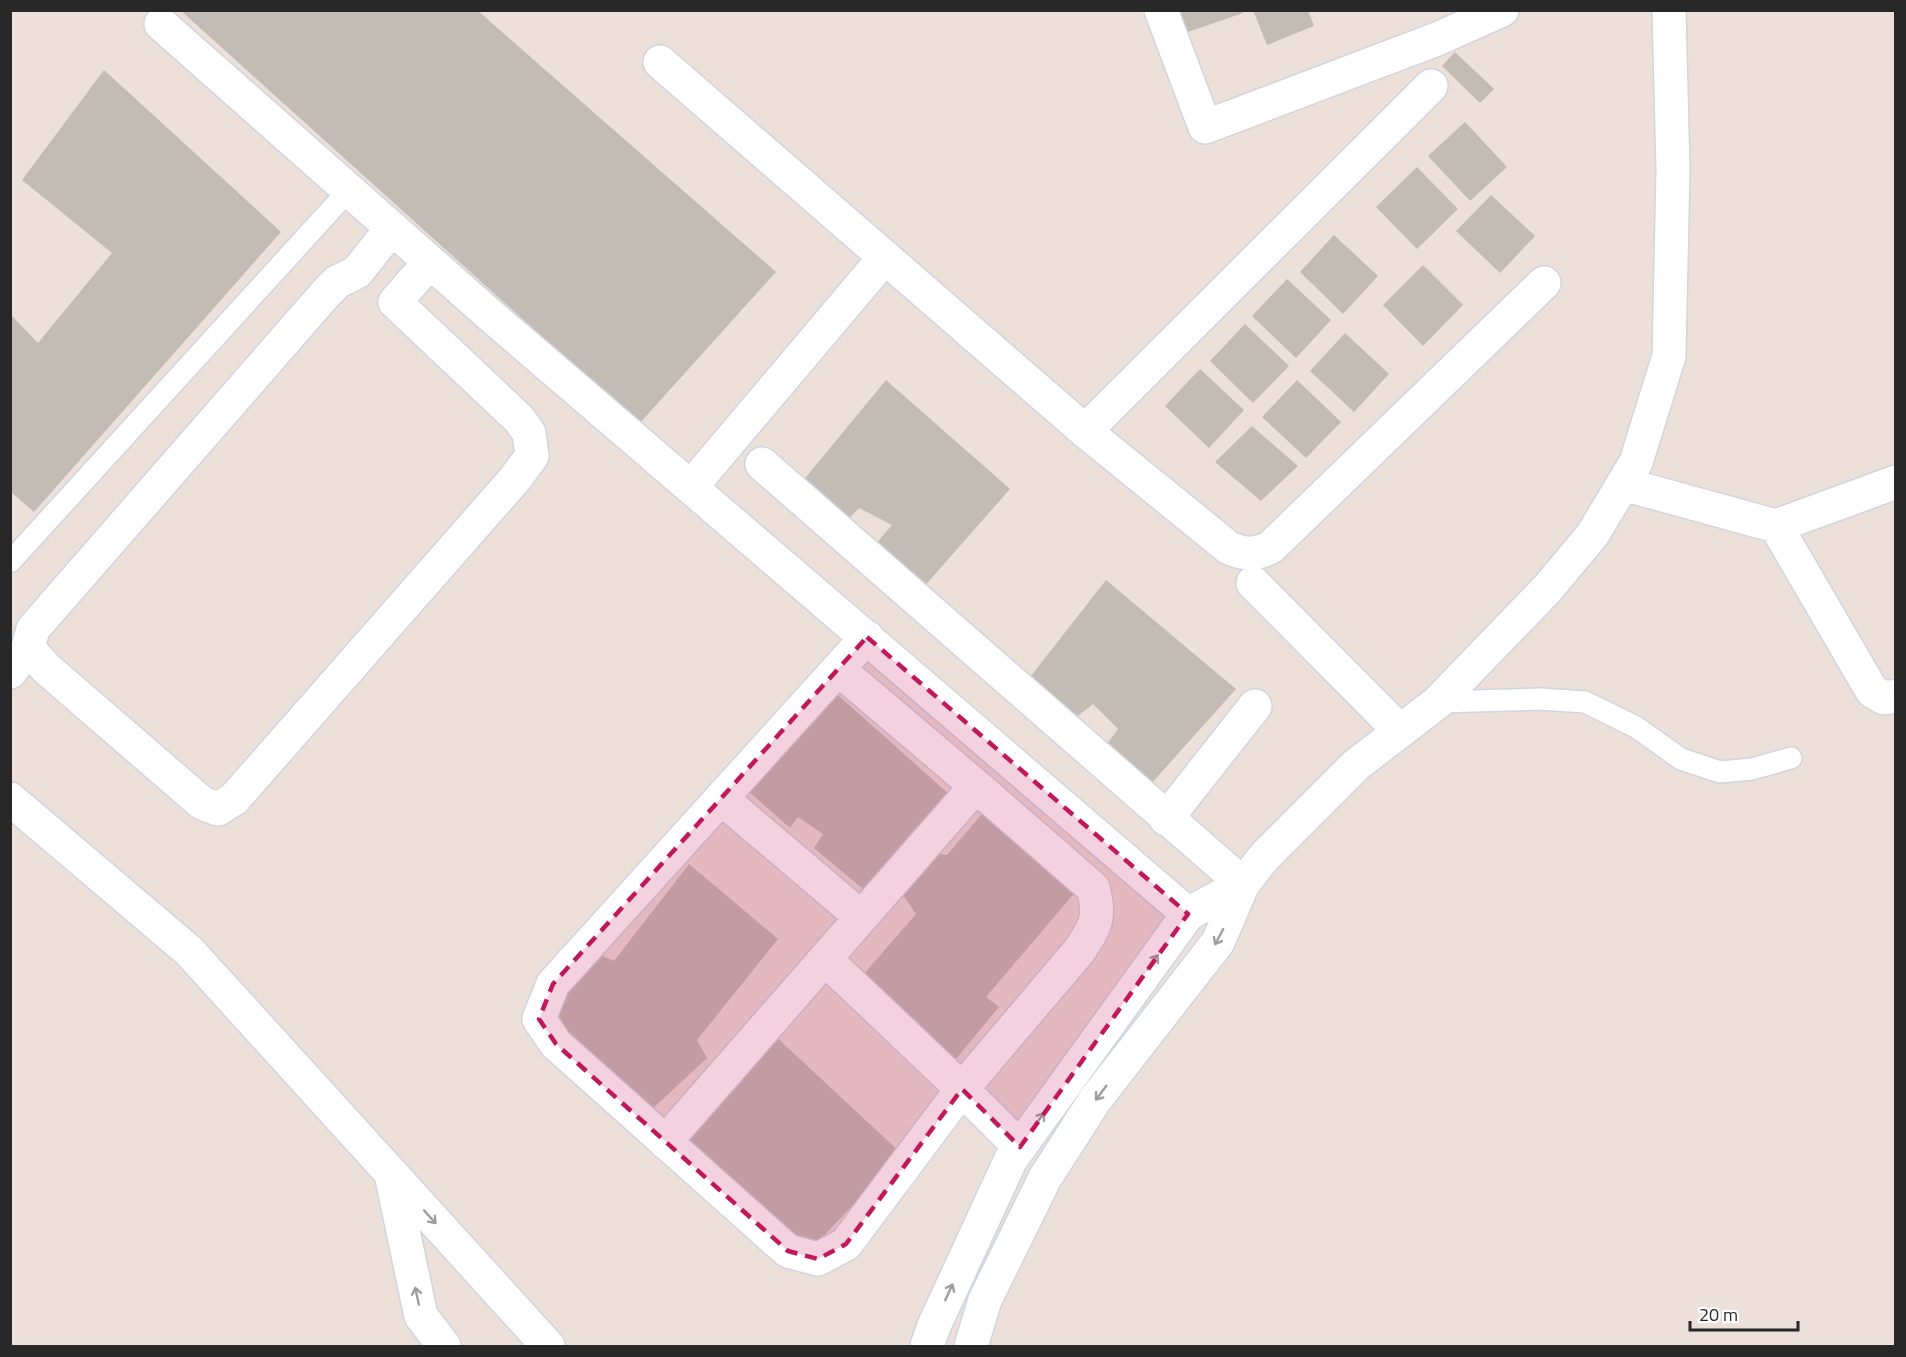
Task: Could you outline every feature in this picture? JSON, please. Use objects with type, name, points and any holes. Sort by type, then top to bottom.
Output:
[{"type":"street","points":[[1161,10],[1205,127],[1484,14]]},
{"type":"street","points":[[971,1347],[985,1300],[1045,1178],[1095,1100],[1218,942],[1243,884],[1265,856],[1356,765],[1438,702],[1548,588],[1593,534],[1636,462],[1669,356],[1673,170],[1669,10]]},
{"type":"street","points":[[161,24],[430,262],[1188,914]]},
{"type":"street","points":[[660,62],[1085,431],[1229,548],[1243,554],[1257,554],[1271,546],[1544,283]]},
{"type":"street","points":[[1085,431],[1431,86]]},
{"type":"street","points":[[357,272],[395,302],[519,419],[529,433],[532,456],[499,497],[234,799],[218,809],[202,803],[47,669],[19,660],[33,629],[327,292],[337,282],[357,272],[392,228]]},
{"type":"street","points":[[691,487],[885,257]]},
{"type":"street","points":[[395,302],[430,262]]},
{"type":"street","points":[[762,464],[1243,884]]},
{"type":"street","points":[[1623,484],[1776,526],[1896,482]]},
{"type":"street","points":[[1776,526],[1872,692],[1884,698],[1896,696]]},
{"type":"street","points":[[1253,583],[1400,731]]},
{"type":"street","points":[[838,669],[1093,888],[1099,910],[1093,931],[1079,951],[962,1089],[846,1245],[818,1258],[788,1251],[556,1044],[539,1018],[553,984],[721,798],[867,637]]},
{"type":"street","points":[[1166,819],[1255,706]]},
{"type":"street","points":[[665,1142],[976,786]]},
{"type":"street","points":[[721,798],[861,917]]},
{"type":"street","points":[[10,799],[189,951],[548,1347]]},
{"type":"street","points":[[927,1347],[934,1326],[1011,1159],[1188,914],[1243,884]]},
{"type":"street","points":[[825,959],[1020,1147]]},
{"type":"street","points":[[391,1174],[421,1316],[444,1347]]},
{"type":"lane","points":[[10,562],[349,190]]},
{"type":"lane","points":[[1438,702],[1540,699],[1585,702],[1636,727],[1681,759],[1720,772],[1752,769],[1791,758]]},
{"type":"highlighted area","points":[[867,637],[1188,914],[1020,1147],[962,1089],[846,1244],[818,1259],[788,1251],[556,1044],[539,1019],[553,984]]},
{"type":"building","points":[[180,10],[477,10],[776,272],[639,424]]},
{"type":"building","points":[[1177,10],[1242,10],[1243,13],[1185,33]]},
{"type":"building","points":[[1253,10],[1308,10],[1314,26],[1267,45]]},
{"type":"building","points":[[1455,52],[1494,89],[1480,103],[1442,66]]},
{"type":"building","points":[[104,70],[281,232],[34,512],[10,491],[10,314],[38,343],[112,253],[22,180]]},
{"type":"building","points":[[1465,122],[1507,167],[1470,201],[1428,156]]},
{"type":"building","points":[[1417,167],[1458,209],[1417,249],[1376,207]]},
{"type":"building","points":[[1491,195],[1535,236],[1500,273],[1456,231]]},
{"type":"building","points":[[1334,235],[1378,276],[1343,314],[1300,272]]},
{"type":"building","points":[[1423,265],[1463,305],[1423,346],[1383,305]]},
{"type":"building","points":[[1287,279],[1331,320],[1296,358],[1252,316]]},
{"type":"building","points":[[1245,324],[1289,366],[1253,403],[1210,361]]},
{"type":"building","points":[[1345,333],[1389,374],[1354,412],[1310,371]]},
{"type":"building","points":[[1200,369],[1244,410],[1209,448],[1165,406]]},
{"type":"building","points":[[886,380],[1010,489],[922,589],[874,546],[892,525],[859,508],[843,524],[802,482]]},
{"type":"building","points":[[1297,380],[1341,422],[1306,458],[1262,417]]},
{"type":"building","points":[[1252,426],[1298,466],[1261,501],[1215,462]]},
{"type":"building","points":[[1106,580],[1236,689],[1150,785],[1105,747],[1118,729],[1093,704],[1074,719],[1027,681]]},
{"type":"building","points":[[830,688],[951,796],[864,890],[814,848],[823,834],[798,817],[790,828],[747,790]]},
{"type":"building","points":[[987,808],[1082,884],[986,997],[999,1007],[956,1059],[863,975],[916,914],[900,891],[928,853],[947,855]]},
{"type":"building","points":[[689,864],[778,939],[697,1040],[707,1058],[650,1111],[548,1018],[598,954],[614,961]]},
{"type":"building","points":[[774,1035],[902,1154],[811,1249],[687,1141]]}]
